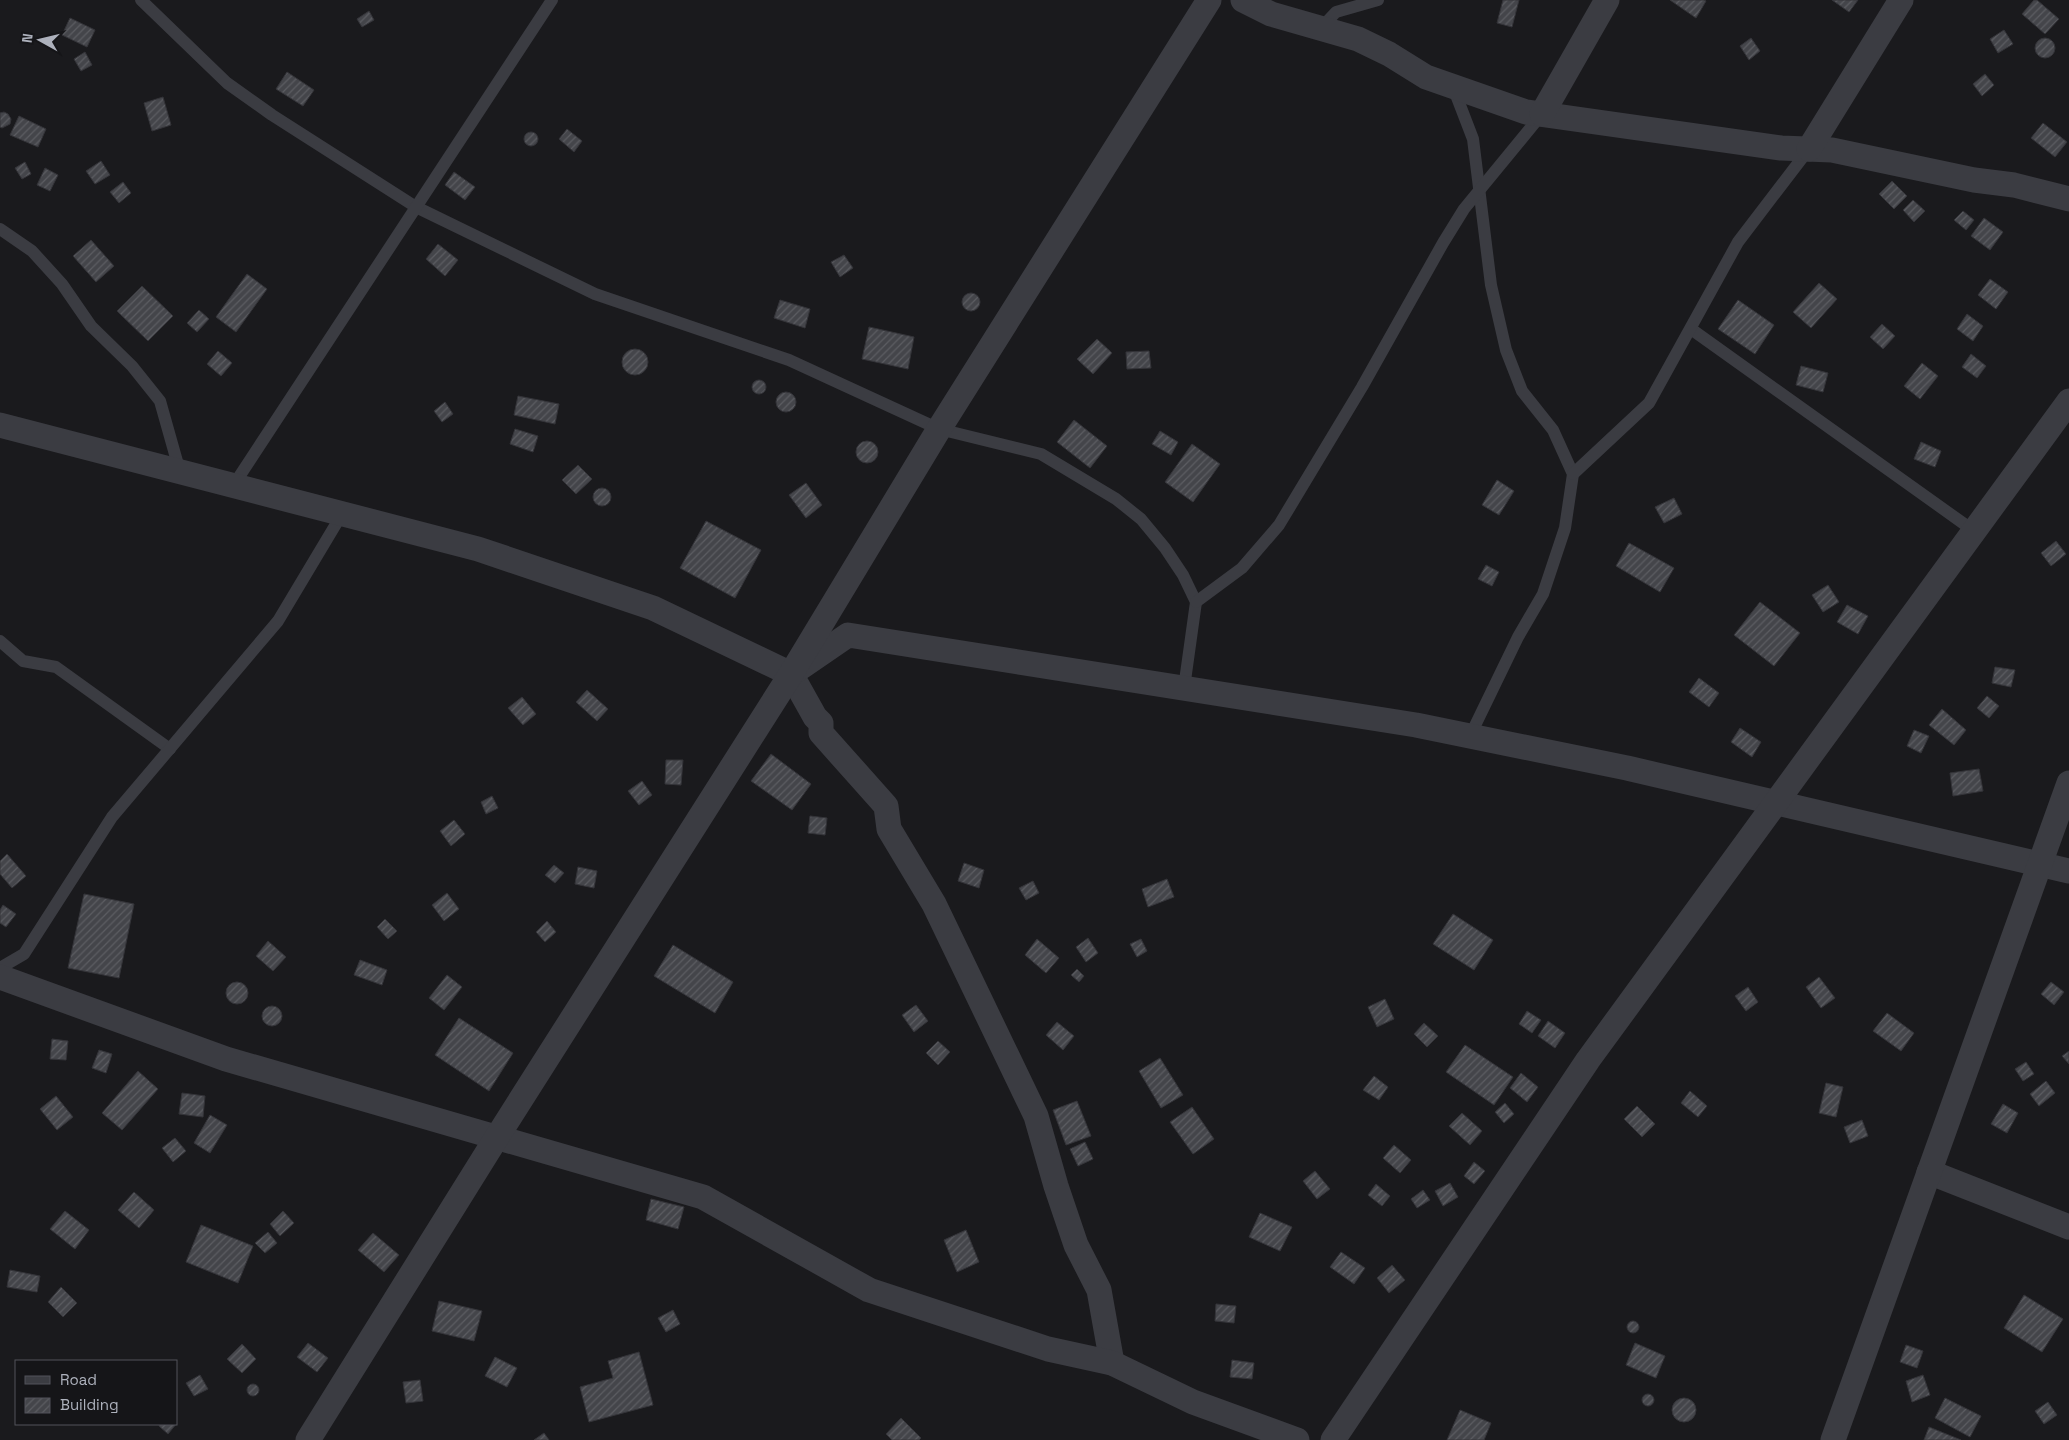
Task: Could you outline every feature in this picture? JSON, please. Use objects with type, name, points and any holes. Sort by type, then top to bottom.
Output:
[{"type":"street","points":[[308,1440],[497,1137],[791,674],[939,429],[1209,0]]},
{"type":"street","points":[[1244,0],[1271,14],[1358,39],[1390,54],[1426,77],[1526,112],[1781,148],[1832,150],[1974,180],[2014,186],[2069,199]]},
{"type":"street","points":[[1542,114],[1607,0]]},
{"type":"street","points":[[1809,149],[1901,0]]},
{"type":"street","points":[[1333,1440],[1588,1060],[2069,401]]},
{"type":"street","points":[[0,425],[478,549],[653,608],[791,674],[815,717],[821,723],[821,733],[886,806],[889,829],[934,904],[1036,1116],[1056,1186],[1076,1245],[1100,1290],[1112,1363]]},
{"type":"street","points":[[791,674],[848,635],[1416,725],[1627,768],[2069,871]]},
{"type":"street","points":[[1833,1440],[2069,783]]},
{"type":"street","points":[[0,977],[226,1059],[703,1197],[868,1290],[1048,1349],[1112,1363],[1193,1402],[1297,1440]]},
{"type":"street","points":[[1930,1172],[2069,1227]]},
{"type":"lane","points":[[141,0],[227,83],[272,115],[416,207],[595,294],[789,360],[939,429],[1042,454],[1116,499],[1141,519],[1165,548],[1183,575],[1196,602],[1184,688]]},
{"type":"lane","points":[[233,486],[552,0]]},
{"type":"lane","points":[[1320,28],[1336,12],[1378,0]]},
{"type":"lane","points":[[1453,86],[1473,140],[1491,285],[1506,350],[1522,391],[1553,430],[1573,474],[1565,528],[1543,594],[1518,637],[1470,736]]},
{"type":"lane","points":[[1196,602],[1242,568],[1279,525],[1362,387],[1418,290],[1442,243],[1464,208],[1542,114]]},
{"type":"lane","points":[[1573,474],[1648,404],[1738,242],[1809,149]]},
{"type":"lane","points":[[0,229],[38,258],[62,284],[91,326],[132,366],[160,401],[180,472]]},
{"type":"lane","points":[[1691,329],[1974,531]]},
{"type":"lane","points":[[0,968],[24,954],[112,817],[278,621],[342,514]]},
{"type":"lane","points":[[0,641],[24,661],[56,666],[170,749]]},
{"type":"building","points":[[1503,0],[1519,0],[1512,27],[1497,23]]},
{"type":"building","points":[[1670,0],[1704,0],[1706,1],[1696,18]]},
{"type":"building","points":[[1832,0],[1858,0],[1849,12]]},
{"type":"building","points":[[2034,0],[2037,0],[2059,19],[2045,34],[2022,14]]},
{"type":"building","points":[[369,11],[374,20],[362,27],[357,19]]},
{"type":"building","points":[[70,18],[95,30],[87,47],[62,35]]},
{"type":"building","points":[[2004,30],[2013,44],[1998,53],[1990,39]]},
{"type":"building","points":[[1751,38],[1760,51],[1749,60],[1740,46]]},
{"type":"building","points":[[2045,38],[2052,41],[2055,48],[2052,55],[2045,58],[2038,55],[2035,48],[2038,41]]},
{"type":"building","points":[[85,52],[92,65],[81,71],[74,59]]},
{"type":"building","points":[[287,72],[314,90],[303,106],[276,89]]},
{"type":"building","points":[[1985,74],[1994,85],[1982,96],[1973,84]]},
{"type":"building","points":[[163,97],[171,125],[152,131],[144,103]]},
{"type":"building","points":[[4,112],[11,119],[10,124],[2,128],[0,127],[0,113]]},
{"type":"building","points":[[19,116],[46,129],[38,147],[10,135]]},
{"type":"building","points":[[2043,123],[2067,142],[2055,157],[2031,138]]},
{"type":"building","points":[[567,129],[582,141],[574,152],[559,139]]},
{"type":"building","points":[[528,132],[534,132],[538,139],[534,146],[528,146],[524,142],[524,136]]},
{"type":"building","points":[[101,161],[110,175],[95,184],[86,171]]},
{"type":"building","points":[[25,162],[31,174],[22,179],[15,168]]},
{"type":"building","points":[[45,168],[58,175],[50,191],[37,185]]},
{"type":"building","points":[[454,172],[475,187],[465,200],[445,185]]},
{"type":"building","points":[[1892,181],[1907,196],[1894,209],[1879,194]]},
{"type":"building","points":[[123,182],[131,193],[119,203],[110,192]]},
{"type":"building","points":[[1913,200],[1925,211],[1914,222],[1903,210]]},
{"type":"building","points":[[1963,211],[1974,220],[1966,230],[1954,220]]},
{"type":"building","points":[[1984,218],[2003,232],[1990,250],[1971,236]]},
{"type":"building","points":[[91,240],[114,266],[96,282],[73,256]]},
{"type":"building","points":[[438,244],[458,260],[445,276],[426,259]]},
{"type":"building","points":[[844,255],[853,268],[840,277],[831,262]]},
{"type":"building","points":[[247,274],[267,289],[236,332],[216,317]]},
{"type":"building","points":[[1990,279],[2008,292],[1996,309],[1978,295]]},
{"type":"building","points":[[1819,283],[1837,299],[1811,328],[1793,312]]},
{"type":"building","points":[[142,286],[173,316],[148,341],[117,311]]},
{"type":"building","points":[[971,293],[977,296],[980,302],[977,308],[971,311],[965,308],[962,302],[965,296]]},
{"type":"building","points":[[780,300],[810,309],[805,328],[774,318]]},
{"type":"building","points":[[1738,300],[1774,325],[1755,354],[1718,329]]},
{"type":"building","points":[[199,310],[209,319],[197,332],[187,323]]},
{"type":"building","points":[[1967,314],[1983,326],[1973,341],[1957,329]]},
{"type":"building","points":[[1882,324],[1895,336],[1883,349],[1870,337]]},
{"type":"building","points":[[869,327],[914,337],[908,369],[862,359]]},
{"type":"building","points":[[1097,339],[1112,353],[1093,374],[1077,359]]},
{"type":"building","points":[[635,349],[644,353],[648,362],[644,371],[635,375],[626,371],[622,362],[626,353]]},
{"type":"building","points":[[218,351],[232,363],[221,376],[207,364]]},
{"type":"building","points":[[1149,351],[1151,368],[1127,369],[1126,352]]},
{"type":"building","points":[[1971,354],[1986,366],[1977,378],[1962,367]]},
{"type":"building","points":[[1922,363],[1938,376],[1920,399],[1904,386]]},
{"type":"building","points":[[1801,366],[1828,373],[1823,392],[1796,385]]},
{"type":"building","points":[[759,380],[764,382],[766,387],[764,392],[759,394],[754,392],[752,387],[754,382]]},
{"type":"building","points":[[782,392],[790,392],[796,398],[796,406],[790,412],[782,412],[776,406],[776,398]]},
{"type":"building","points":[[518,396],[559,404],[555,424],[514,415]]},
{"type":"building","points":[[445,402],[453,414],[442,422],[434,411]]},
{"type":"building","points":[[1074,420],[1107,446],[1090,468],[1057,442]]},
{"type":"building","points":[[515,429],[538,436],[533,452],[510,444]]},
{"type":"building","points":[[1160,431],[1178,442],[1171,455],[1152,444]]},
{"type":"building","points":[[863,441],[871,441],[878,448],[878,456],[871,463],[863,463],[856,456],[856,448]]},
{"type":"building","points":[[1921,442],[1941,451],[1935,467],[1914,459]]},
{"type":"building","points":[[1192,444],[1220,464],[1193,502],[1165,482]]},
{"type":"building","points":[[578,465],[592,479],[576,494],[562,480]]},
{"type":"building","points":[[1497,480],[1514,491],[1499,515],[1482,505]]},
{"type":"building","points":[[806,483],[822,505],[806,518],[789,495]]},
{"type":"building","points":[[602,488],[608,491],[611,497],[608,503],[602,506],[596,503],[593,497],[596,491]]},
{"type":"building","points":[[1674,498],[1682,514],[1664,523],[1655,507]]},
{"type":"building","points":[[706,521],[761,550],[735,598],[680,568]]},
{"type":"building","points":[[2056,541],[2066,554],[2051,566],[2041,553]]},
{"type":"building","points":[[1629,543],[1674,568],[1660,592],[1616,566]]},
{"type":"building","points":[[1486,565],[1499,572],[1492,586],[1478,579]]},
{"type":"building","points":[[1828,585],[1839,602],[1823,612],[1812,595]]},
{"type":"building","points":[[1760,602],[1800,633],[1774,666],[1734,635]]},
{"type":"building","points":[[1847,605],[1868,616],[1858,634],[1837,622]]},
{"type":"building","points":[[1995,667],[2015,670],[2011,687],[1992,683]]},
{"type":"building","points":[[1699,678],[1719,693],[1709,707],[1689,692]]},
{"type":"building","points":[[587,690],[608,709],[597,721],[576,702]]},
{"type":"building","points":[[1987,696],[1999,706],[1989,718],[1977,708]]},
{"type":"building","points":[[522,697],[536,714],[523,725],[508,708]]},
{"type":"building","points":[[1942,709],[1966,730],[1954,745],[1929,725]]},
{"type":"building","points":[[1740,728],[1761,742],[1752,757],[1731,742]]},
{"type":"building","points":[[1914,730],[1929,736],[1921,753],[1907,746]]},
{"type":"building","points":[[771,754],[811,784],[792,810],[751,781]]},
{"type":"building","points":[[666,760],[683,760],[681,785],[665,784]]},
{"type":"building","points":[[1979,769],[1983,791],[1953,796],[1950,773]]},
{"type":"building","points":[[642,781],[652,795],[639,805],[628,791]]},
{"type":"building","points":[[492,796],[498,808],[486,814],[481,802]]},
{"type":"building","points":[[810,816],[827,818],[825,835],[808,833]]},
{"type":"building","points":[[454,820],[465,834],[451,846],[440,831]]},
{"type":"building","points":[[7,854],[26,876],[12,888],[0,874],[0,861]]},
{"type":"building","points":[[964,863],[984,870],[979,888],[958,881]]},
{"type":"building","points":[[554,865],[564,873],[555,883],[545,875]]},
{"type":"building","points":[[578,867],[597,871],[594,888],[575,884]]},
{"type":"building","points":[[1167,879],[1174,897],[1148,907],[1142,889]]},
{"type":"building","points":[[1033,881],[1039,893],[1026,900],[1019,888]]},
{"type":"building","points":[[447,893],[459,909],[444,921],[432,905]]},
{"type":"building","points":[[84,894],[134,904],[119,978],[68,968]]},
{"type":"building","points":[[3,905],[16,914],[6,927],[0,923],[0,910]]},
{"type":"building","points":[[1453,914],[1493,940],[1474,970],[1433,944]]},
{"type":"building","points":[[385,919],[397,931],[388,939],[377,927]]},
{"type":"building","points":[[547,921],[556,932],[545,942],[536,932]]},
{"type":"building","points":[[1088,938],[1098,953],[1086,962],[1076,947]]},
{"type":"building","points":[[1037,939],[1059,958],[1046,973],[1025,955]]},
{"type":"building","points":[[1141,939],[1147,951],[1137,957],[1130,944]]},
{"type":"building","points":[[268,941],[286,957],[273,971],[256,956]]},
{"type":"building","points":[[673,945],[733,982],[715,1013],[654,976]]},
{"type":"building","points":[[360,960],[387,970],[382,985],[354,975]]},
{"type":"building","points":[[1077,969],[1084,976],[1079,982],[1071,975]]},
{"type":"building","points":[[447,975],[462,987],[444,1010],[429,998]]},
{"type":"building","points":[[1819,977],[1835,998],[1821,1008],[1806,987]]},
{"type":"building","points":[[237,982],[245,985],[248,993],[245,1001],[237,1004],[229,1001],[226,993],[229,985]]},
{"type":"building","points":[[2051,982],[2064,992],[2054,1005],[2041,994]]},
{"type":"building","points":[[1748,987],[1758,1002],[1746,1011],[1735,996]]},
{"type":"building","points":[[1385,999],[1394,1019],[1377,1027],[1368,1007]]},
{"type":"building","points":[[916,1005],[928,1021],[914,1032],[902,1015]]},
{"type":"building","points":[[272,1006],[279,1009],[282,1016],[279,1023],[272,1026],[265,1023],[262,1016],[265,1009]]},
{"type":"building","points":[[1527,1011],[1541,1020],[1532,1033],[1519,1024]]},
{"type":"building","points":[[1887,1013],[1914,1033],[1901,1051],[1873,1031]]},
{"type":"building","points":[[459,1018],[513,1053],[489,1091],[435,1055]]},
{"type":"building","points":[[1548,1021],[1565,1033],[1555,1048],[1538,1036]]},
{"type":"building","points":[[1057,1022],[1074,1036],[1063,1050],[1046,1035]]},
{"type":"building","points":[[1424,1023],[1438,1036],[1427,1047],[1414,1034]]},
{"type":"building","points":[[52,1039],[68,1041],[66,1060],[50,1059]]},
{"type":"building","points":[[938,1041],[950,1052],[938,1065],[926,1053]]},
{"type":"building","points":[[1465,1045],[1513,1077],[1494,1105],[1446,1072]]},
{"type":"building","points":[[99,1050],[112,1054],[106,1073],[92,1068]]},
{"type":"building","points":[[2069,1051],[2069,1064],[2062,1056]]},
{"type":"building","points":[[1160,1058],[1183,1095],[1161,1108],[1139,1071]]},
{"type":"building","points":[[2026,1062],[2034,1074],[2023,1081],[2015,1069]]},
{"type":"building","points":[[138,1071],[158,1089],[122,1130],[102,1113]]},
{"type":"building","points":[[1521,1073],[1538,1087],[1527,1102],[1510,1088]]},
{"type":"building","points":[[1374,1076],[1388,1087],[1379,1100],[1363,1090]]},
{"type":"building","points":[[2046,1081],[2055,1093],[2039,1106],[2030,1094]]},
{"type":"building","points":[[1826,1083],[1843,1087],[1836,1117],[1819,1113]]},
{"type":"building","points":[[1690,1091],[1707,1106],[1698,1117],[1681,1103]]},
{"type":"building","points":[[182,1093],[205,1096],[203,1117],[179,1114]]},
{"type":"building","points":[[56,1096],[73,1117],[57,1130],[40,1109]]},
{"type":"building","points":[[1077,1101],[1091,1136],[1066,1145],[1053,1110]]},
{"type":"building","points":[[1505,1103],[1514,1114],[1504,1123],[1495,1112]]},
{"type":"building","points":[[2003,1104],[2018,1113],[2007,1133],[1991,1124]]},
{"type":"building","points":[[1637,1106],[1655,1124],[1642,1137],[1624,1119]]},
{"type":"building","points":[[1192,1107],[1214,1139],[1193,1154],[1170,1122]]},
{"type":"building","points":[[1462,1113],[1482,1131],[1470,1145],[1449,1126]]},
{"type":"building","points":[[210,1115],[227,1125],[210,1153],[194,1143]]},
{"type":"building","points":[[1862,1120],[1868,1136],[1850,1143],[1844,1127]]},
{"type":"building","points":[[175,1138],[186,1151],[173,1162],[162,1148]]},
{"type":"building","points":[[1085,1142],[1093,1159],[1078,1166],[1070,1149]]},
{"type":"building","points":[[1394,1145],[1411,1160],[1400,1173],[1383,1158]]},
{"type":"building","points":[[1474,1162],[1485,1171],[1474,1184],[1464,1176]]},
{"type":"building","points":[[1315,1171],[1330,1189],[1317,1199],[1303,1181]]},
{"type":"building","points":[[1450,1183],[1458,1197],[1443,1206],[1435,1191]]},
{"type":"building","points":[[1376,1184],[1390,1196],[1382,1206],[1368,1195]]},
{"type":"building","points":[[1423,1190],[1430,1200],[1417,1208],[1411,1199]]},
{"type":"building","points":[[134,1192],[154,1210],[139,1228],[118,1210]]},
{"type":"building","points":[[651,1199],[684,1207],[678,1229],[646,1220]]},
{"type":"building","points":[[65,1211],[89,1230],[75,1249],[50,1229]]},
{"type":"building","points":[[283,1211],[294,1223],[280,1236],[270,1224]]},
{"type":"building","points":[[1260,1213],[1292,1227],[1280,1251],[1249,1237]]},
{"type":"building","points":[[201,1225],[253,1246],[238,1283],[186,1262]]},
{"type":"building","points":[[966,1230],[979,1262],[957,1272],[944,1240]]},
{"type":"building","points":[[268,1232],[277,1243],[265,1253],[255,1243]]},
{"type":"building","points":[[373,1233],[399,1255],[384,1272],[358,1250]]},
{"type":"building","points":[[1341,1252],[1365,1268],[1354,1284],[1330,1267]]},
{"type":"building","points":[[1392,1265],[1405,1280],[1389,1293],[1377,1278]]},
{"type":"building","points":[[10,1270],[40,1276],[37,1292],[7,1287]]},
{"type":"building","points":[[61,1287],[77,1303],[63,1317],[48,1302]]},
{"type":"building","points":[[2024,1295],[2063,1319],[2042,1352],[2004,1328]]},
{"type":"building","points":[[439,1301],[482,1311],[474,1341],[432,1331]]},
{"type":"building","points":[[1216,1304],[1236,1306],[1234,1323],[1215,1321]]},
{"type":"building","points":[[673,1310],[680,1324],[666,1332],[658,1318]]},
{"type":"building","points":[[1631,1321],[1635,1321],[1639,1327],[1635,1333],[1631,1333],[1627,1329],[1627,1325]]},
{"type":"building","points":[[308,1343],[328,1358],[317,1372],[297,1357]]},
{"type":"building","points":[[1635,1343],[1665,1356],[1656,1378],[1626,1365]]},
{"type":"building","points":[[242,1344],[256,1359],[242,1373],[227,1359]]},
{"type":"building","points":[[1906,1345],[1923,1351],[1917,1368],[1900,1362]]},
{"type":"building","points":[[639,1352],[653,1405],[589,1422],[580,1387],[613,1378],[608,1361]]},
{"type":"building","points":[[495,1357],[517,1368],[507,1387],[485,1376]]},
{"type":"building","points":[[1232,1360],[1254,1363],[1252,1379],[1230,1377]]},
{"type":"building","points":[[200,1375],[208,1389],[194,1396],[186,1383]]},
{"type":"building","points":[[1923,1375],[1930,1395],[1912,1402],[1906,1381]]},
{"type":"building","points":[[420,1380],[423,1401],[406,1403],[403,1382]]},
{"type":"building","points":[[255,1384],[258,1385],[258,1395],[251,1396],[248,1395],[247,1388],[248,1385]]},
{"type":"building","points":[[1650,1394],[1653,1395],[1653,1405],[1646,1406],[1643,1405],[1642,1398],[1643,1395]]},
{"type":"building","points":[[1684,1398],[1689,1399],[1695,1405],[1695,1415],[1689,1421],[1684,1422],[1679,1421],[1673,1415],[1672,1410],[1673,1405],[1679,1399]]},
{"type":"building","points":[[1945,1398],[1981,1416],[1970,1437],[1935,1418]]},
{"type":"building","points":[[2048,1402],[2057,1415],[2044,1424],[2035,1411]]},
{"type":"building","points":[[1460,1410],[1491,1423],[1484,1440],[1447,1440]]},
{"type":"building","points":[[901,1418],[921,1438],[919,1440],[892,1440],[886,1434]]},
{"type":"building","points":[[160,1425],[175,1425],[168,1434]]},
{"type":"building","points":[[1929,1427],[1961,1440],[1924,1440]]},
{"type":"building","points":[[544,1433],[549,1440],[534,1440]]}]
